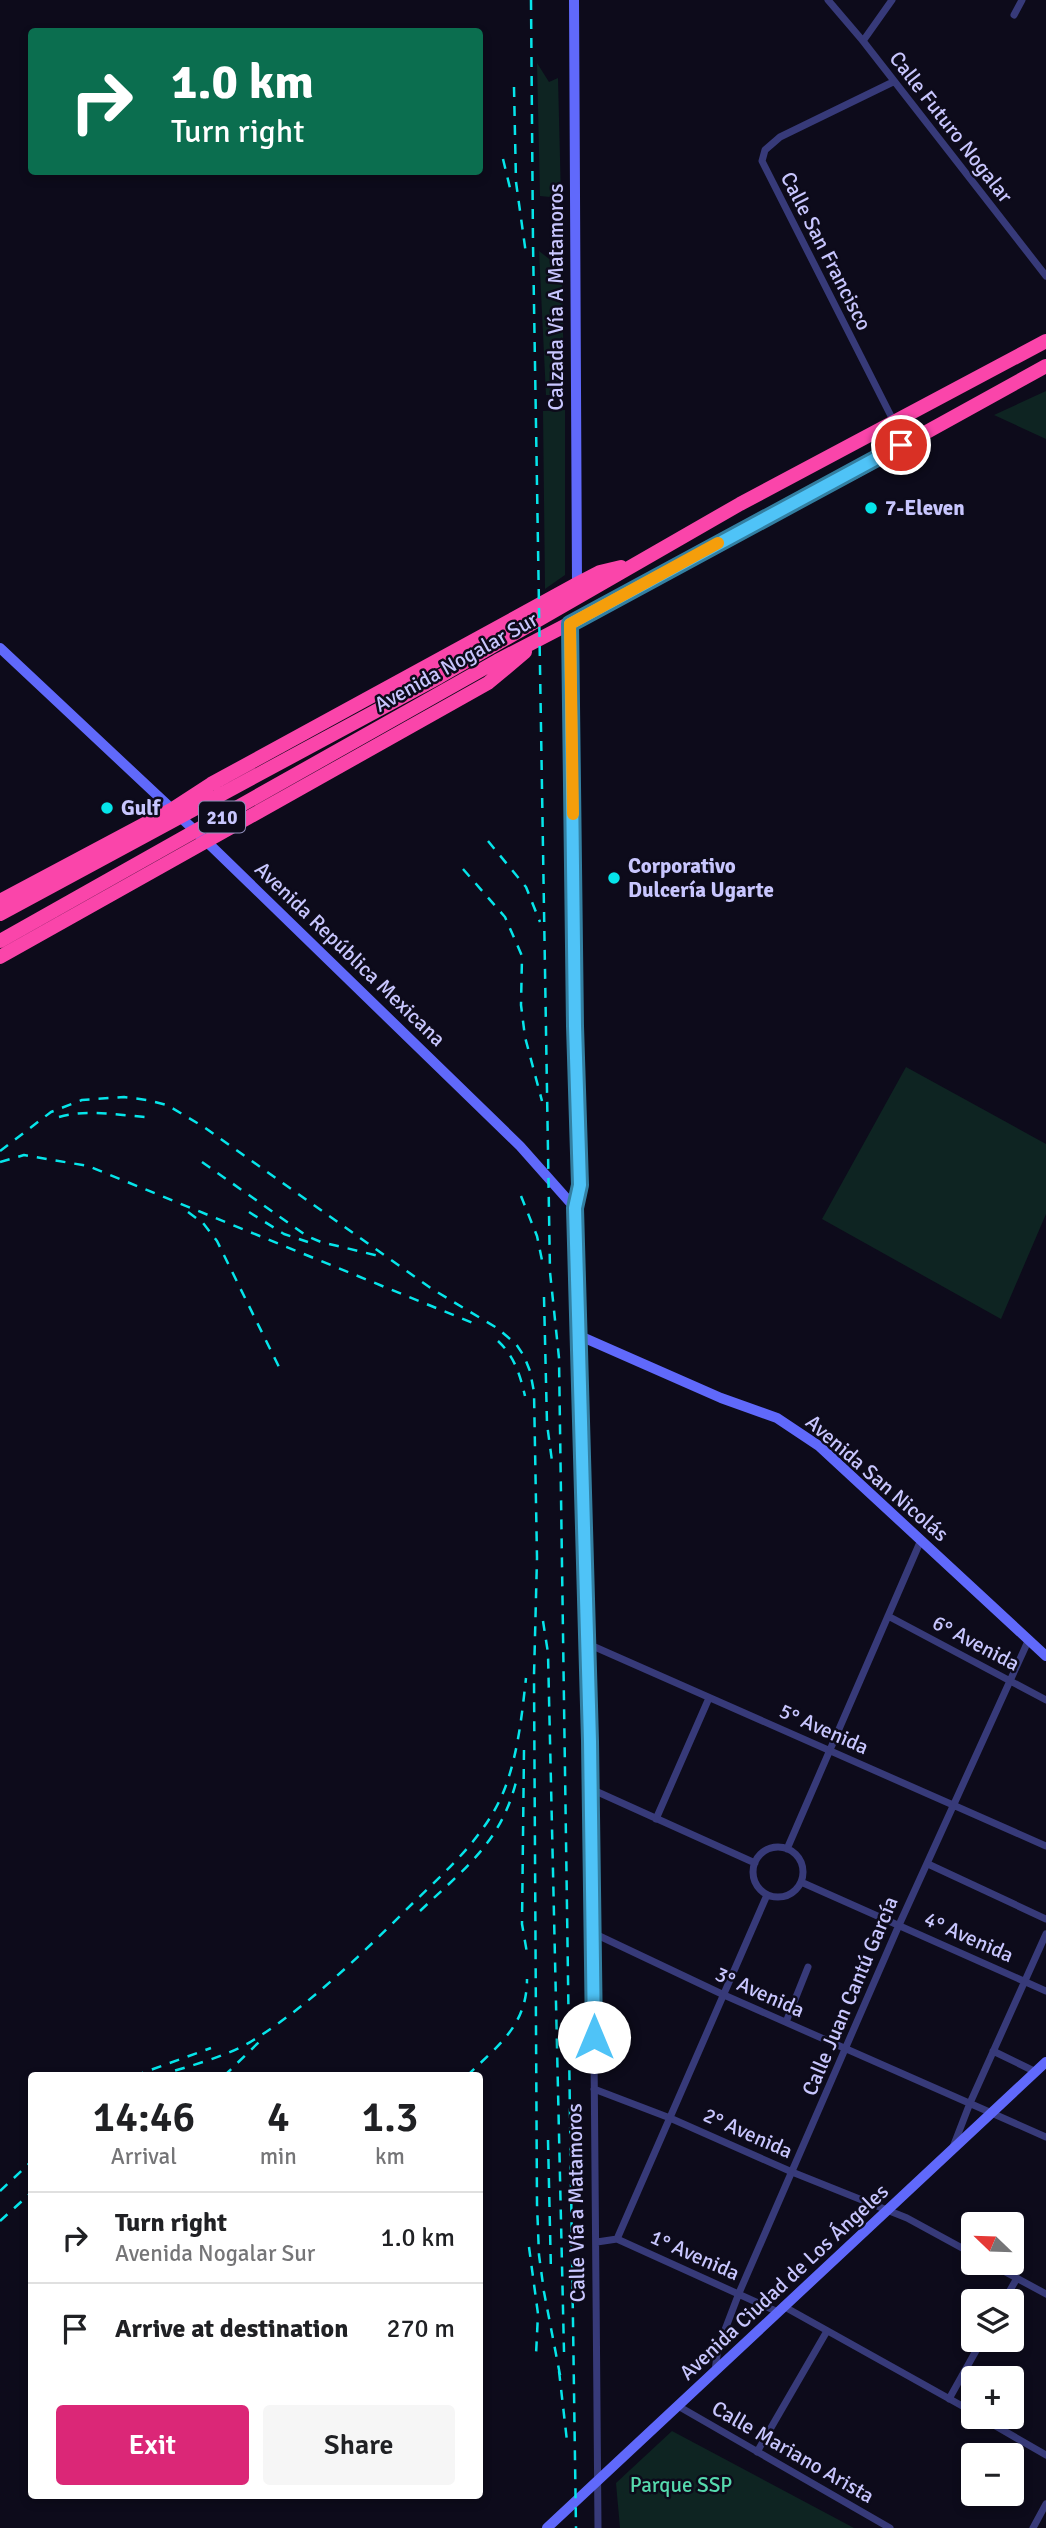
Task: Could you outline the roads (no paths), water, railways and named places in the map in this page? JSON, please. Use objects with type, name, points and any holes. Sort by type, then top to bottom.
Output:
[{"type":"highway","name":"Avenida Nogalar Sur","points":[[0,914],[439,677],[740,504],[1046,341]]},
{"type":"highway","name":"Avenida Nogalar Sur","points":[[2,949],[443,692],[1046,366]]},
{"type":"highway","points":[[0,901],[171,810],[211,784],[577,584],[610,569],[633,566]]},
{"type":"highway","points":[[2,949],[117,893],[488,683],[535,642]]},
{"type":"highway","points":[[254,761],[247,777],[248,789],[261,802],[271,804]]},
{"type":"highway","points":[[207,842],[202,809],[211,784]]},
{"type":"highway","points":[[160,868],[174,837],[171,810]]},
{"type":"highway","points":[[107,844],[116,852],[124,871],[117,893]]},
{"type":"street","name":"Calle Futuro Nogalar","points":[[828,0],[1046,276]]},
{"type":"street","points":[[863,41],[892,0]]},
{"type":"street","points":[[1013,15],[1022,0]]},
{"type":"street","name":"Calzada Vía A Matamoros","points":[[573,3],[577,584]]},
{"type":"street","name":"Calle San Francisco","points":[[893,82],[780,137],[765,150],[762,162],[894,422]]},
{"type":"street","name":"Calle Vía a Matamoros","points":[[570,624],[575,1026],[580,1185],[575,1208],[591,1789],[598,2528]]},
{"type":"street","name":"Avenida República Mexicana","points":[[0,648],[207,842],[520,1146],[575,1208]]},
{"type":"street","name":"Avenida San Nicolás","points":[[580,1336],[721,1398],[777,1418],[800,1432],[819,1446],[1046,1656]]},
{"type":"street","points":[[787,1849],[920,1541]]},
{"type":"street","name":"6° Avenida","points":[[888,1616],[1046,1700]]},
{"type":"street","name":"Calle Juan Cantú García","points":[[715,2371],[718,2348],[739,2293],[1029,1639]]},
{"type":"street","name":"5° Avenida","points":[[588,1644],[1046,1846]]},
{"type":"street","points":[[656,1819],[709,1698]]},
{"type":"street","points":[[591,1789],[755,1863]]},
{"type":"street","points":[[787,1849],[799,1859],[802,1867],[801,1882],[790,1894],[783,1897],[767,1895],[755,1882],[755,1863],[764,1852],[787,1849]]},
{"type":"street","points":[[928,1864],[1046,1919]]},
{"type":"street","name":"4° Avenida","points":[[801,1882],[1046,1991]]},
{"type":"street","points":[[617,2239],[767,1895]]},
{"type":"street","name":"3° Avenida","points":[[593,1933],[846,2050],[1046,2137]]},
{"type":"street","points":[[951,2151],[1046,1934]]},
{"type":"street","points":[[786,2022],[808,1967]]},
{"type":"street","points":[[993,2052],[1036,2072]]},
{"type":"street","name":"Avenida Ciudad de Los Ángeles","points":[[547,2528],[1046,2062]]},
{"type":"street","name":"2° Avenida","points":[[594,2089],[670,2118],[792,2172],[918,2223],[961,2247]]},
{"type":"street","name":"1° Avenida","points":[[597,2242],[617,2239],[780,2309],[827,2331],[961,2406]]},
{"type":"street","points":[[1011,2275],[1046,2294]]},
{"type":"street","points":[[1011,2289],[1017,2278]]},
{"type":"street","points":[[757,2452],[827,2331]]},
{"type":"street","points":[[949,2399],[975,2352]]},
{"type":"street","name":"Calle Mariano Arista","points":[[678,2406],[890,2528]]},
{"type":"street","points":[[1001,2429],[1046,2455]]},
{"type":"street","points":[[1032,2528],[1046,2504]]},
{"type":"railway","points":[[531,0],[550,1272],[559,1358],[576,2528]]},
{"type":"railway","points":[[514,87],[516,182],[526,254]]},
{"type":"railway","points":[[503,159],[510,188]]},
{"type":"railway","points":[[488,841],[526,887],[540,922]]},
{"type":"railway","points":[[463,869],[505,917],[522,956],[521,1005],[525,1037],[542,1101]]},
{"type":"railway","points":[[0,1151],[51,1112],[82,1100],[124,1097],[167,1105],[204,1127],[432,1289],[497,1328],[516,1344],[524,1356],[534,1392],[537,1558],[534,1676],[537,2204],[544,2292],[561,2380]]},
{"type":"railway","points":[[59,1117],[91,1113],[146,1117]]},
{"type":"railway","points":[[0,1162],[24,1155],[88,1166],[473,1323]]},
{"type":"railway","points":[[202,1162],[307,1236],[379,1256]]},
{"type":"railway","points":[[521,1196],[537,1236],[543,1265]]},
{"type":"railway","points":[[188,1212],[203,1223],[217,1241],[280,1369]]},
{"type":"railway","points":[[249,1212],[284,1234],[308,1242]]},
{"type":"railway","points":[[544,1297],[547,1424],[552,1461]]},
{"type":"railway","points":[[498,1341],[509,1353],[516,1367],[525,1396]]},
{"type":"railway","points":[[543,1621],[548,1653],[564,2352]]},
{"type":"railway","points":[[170,2072],[230,2052],[274,2027],[336,1977],[453,1864],[488,1821],[505,1788],[516,1748],[526,1678]]},
{"type":"railway","points":[[524,1750],[522,1924],[527,1953]]},
{"type":"railway","points":[[420,1911],[467,1867],[492,1837],[502,1820],[517,1778]]},
{"type":"railway","points":[[471,2072],[509,2034],[522,2010],[527,1979]]},
{"type":"railway","points":[[228,2072],[259,2042]]},
{"type":"railway","points":[[145,2072],[211,2048]]},
{"type":"railway","points":[[548,2140],[551,2273]]},
{"type":"railway","points":[[0,2191],[28,2165]]},
{"type":"railway","points":[[0,2221],[28,2196]]},
{"type":"railway","points":[[529,2247],[538,2314],[536,2355]]},
{"type":"railway","points":[[559,2371],[567,2441]]},
{"type":"place","name":"7-Eleven","points":[[871,508]]},
{"type":"place","name":"Gulf","points":[[107,808]]},
{"type":"place","name":"Corporativo Dulcería Ugarte","points":[[614,878]]},
{"type":"park label","name":"Parque SSP","points":[[681,2485]]}]
